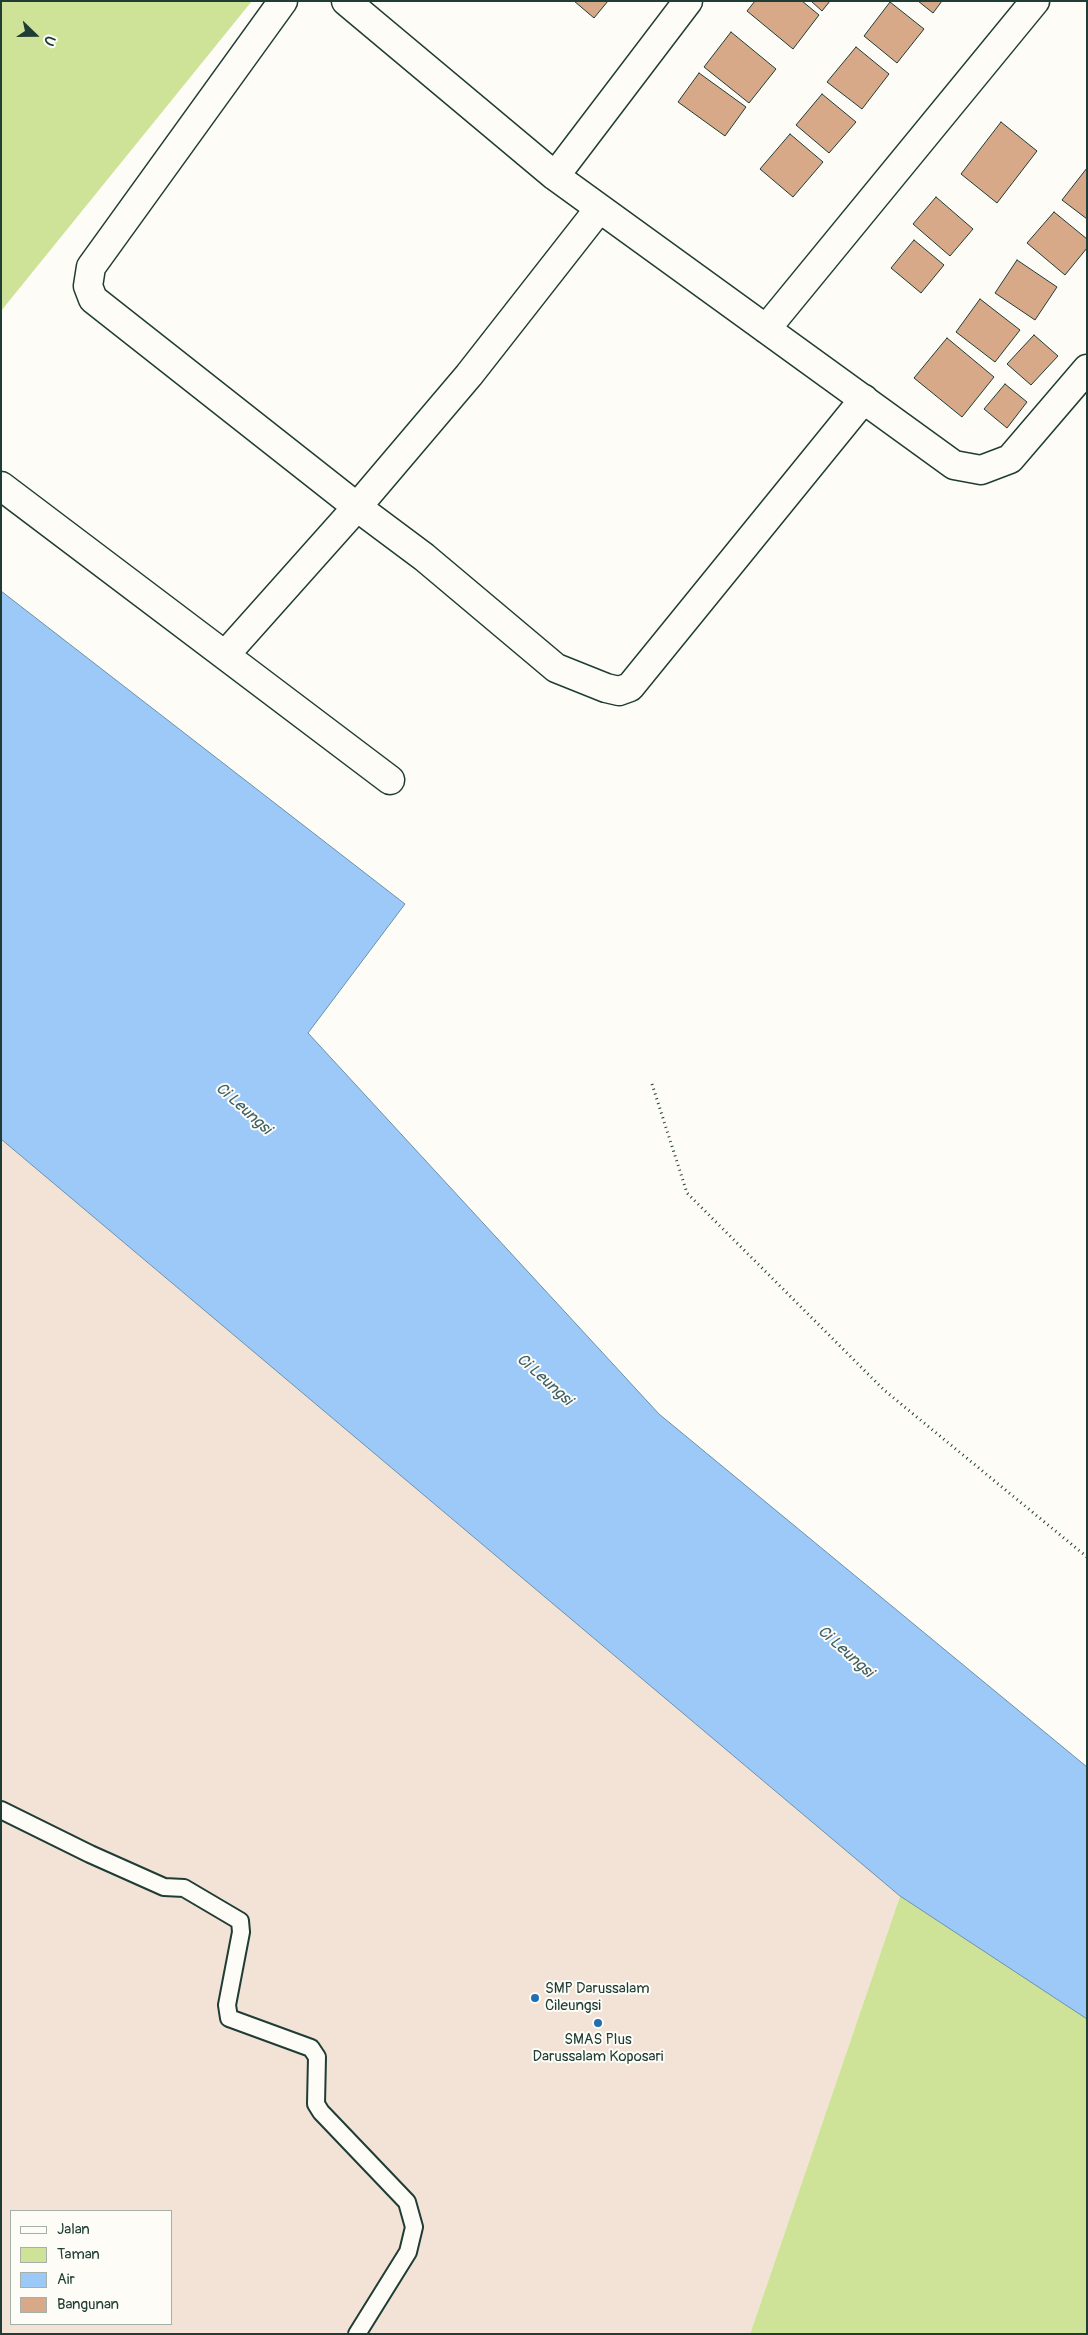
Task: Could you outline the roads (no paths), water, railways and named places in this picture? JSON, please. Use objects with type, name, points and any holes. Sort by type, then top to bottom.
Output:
[{"type":"street","points":[[283,1],[91,267],[88,286],[93,299],[357,507],[424,557],[556,668],[606,688],[619,691],[630,686],[864,399]]},
{"type":"street","points":[[346,1],[555,176],[954,465],[981,470],[1010,459],[1087,369]]},
{"type":"street","points":[[555,176],[688,1]]},
{"type":"street","points":[[766,329],[1035,1]]},
{"type":"street","points":[[224,655],[357,507],[469,375],[599,209]]},
{"type":"street","points":[[1,486],[390,780]]},
{"type":"lane","points":[[1,1810],[90,1854],[164,1887],[184,1888],[240,1921],[241,1932],[227,2005],[229,2018],[311,2048],[317,2057],[316,2104],[320,2112],[408,2202],[414,2227],[408,2252],[357,2334]]},
{"type":"water","name":"Ci Leungsi","points":[[1,591],[405,904],[308,1033],[659,1414],[1087,1767],[1087,2019],[900,1896],[1,1139]]},
{"type":"place","name":"SMP Darussalam Cileungsi","points":[[535,1998]]},
{"type":"place","name":"SMAS Plus Darussalam Koposari","points":[[598,2023]]}]
